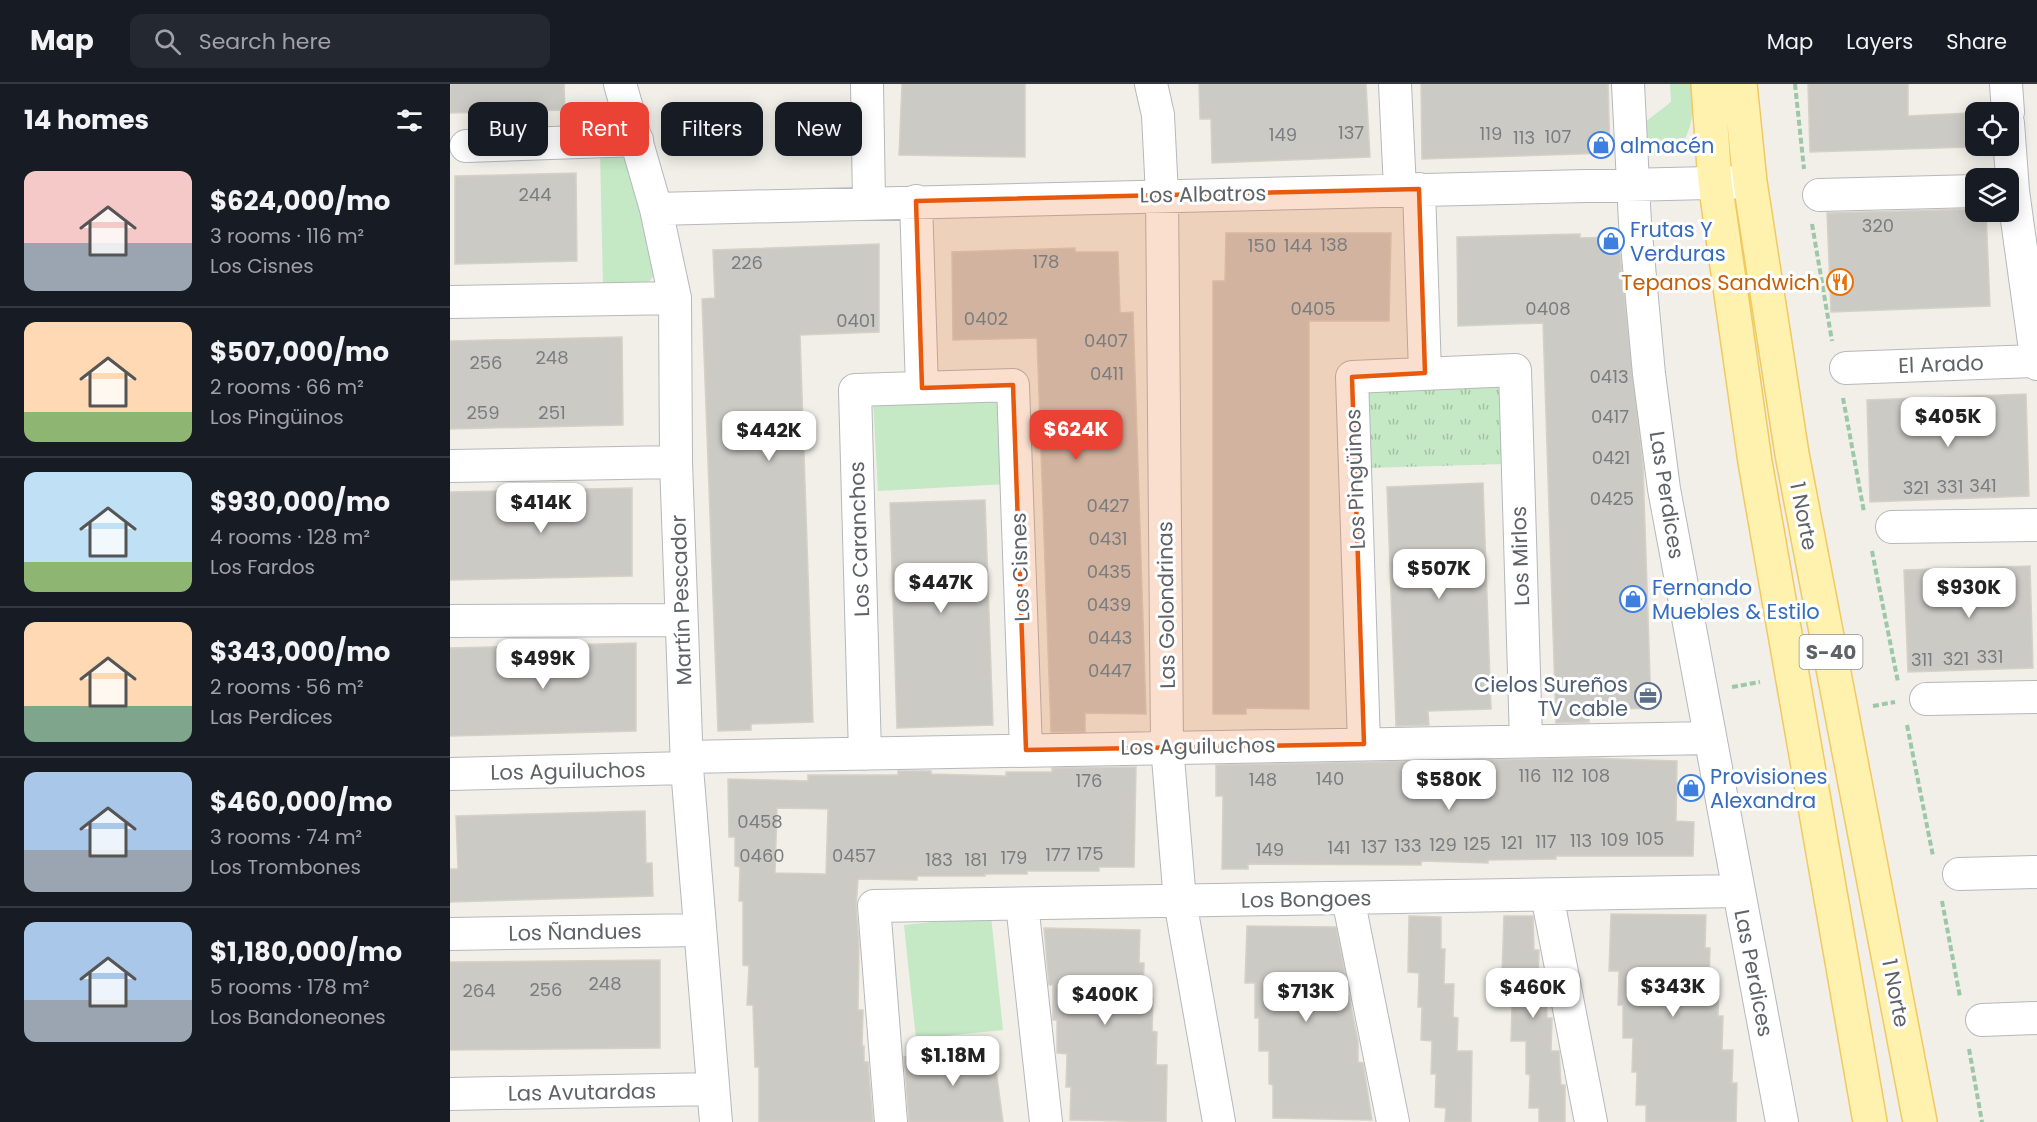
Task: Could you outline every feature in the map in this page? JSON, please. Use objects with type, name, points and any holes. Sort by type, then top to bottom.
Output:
[{"type":"main road","name":"1 Norte","points":[[1708,84],[1716,182],[1755,462],[1870,1122]]},
{"type":"main road","name":"1 Norte","points":[[1740,84],[1750,182],[1792,454],[1920,1122]]},
{"type":"street","name":"Martín Pescador","points":[[621,84],[626,102]]},
{"type":"street","points":[[867,84],[868,202]]},
{"type":"street","name":"Las Golondrinas","points":[[1151,84],[1158,115],[1162,195],[1167,746],[1180,901],[1219,1122]]},
{"type":"street","points":[[1395,84],[1409,189],[1425,373]]},
{"type":"street","name":"Las Perdices","points":[[1628,84],[1633,184],[1649,374],[1664,489],[1782,1122]]},
{"type":"street","points":[[2006,84],[2007,102]]},
{"type":"street","points":[[466,146],[560,143]]},
{"type":"street","name":"Martín Pescador","points":[[641,156],[656,209],[675,298],[676,462],[687,762],[716,1122]]},
{"type":"street","name":"Los Albatros","points":[[656,209],[1750,182]]},
{"type":"street","points":[[1811,197],[1965,192]]},
{"type":"street","points":[[916,201],[922,388]]},
{"type":"street","points":[[2016,222],[2037,362]]},
{"type":"street","points":[[450,302],[675,298]]},
{"type":"street","name":"El Arado","points":[[1840,369],[2037,362]]},
{"type":"street","name":"Los Pingüinos","points":[[1364,744],[1352,377],[1515,370]]},
{"type":"street","name":"Los Mirlos","points":[[1515,370],[1526,741]]},
{"type":"street","name":"Los Caranchos","points":[[865,754],[855,390],[1013,385]]},
{"type":"street","name":"Los Cisnes","points":[[1013,385],[1026,750]]},
{"type":"street","points":[[450,466],[676,462]]},
{"type":"street","points":[[1876,530],[2037,525]]},
{"type":"street","points":[[450,621],[681,620]]},
{"type":"street","points":[[1913,694],[2037,697]]},
{"type":"street","name":"Los Aguiluchos","points":[[450,774],[865,754],[1167,746],[1710,738]]},
{"type":"street","points":[[1944,877],[2037,872]]},
{"type":"street","name":"Los Bongoes","points":[[891,1122],[874,906],[1738,891]]},
{"type":"street","points":[[1547,895],[1591,1122]]},
{"type":"street","points":[[1348,898],[1393,1122]]},
{"type":"street","points":[[1022,904],[1046,1122]]},
{"type":"street","name":"Los Ñandues","points":[[450,934],[700,930]]},
{"type":"street","points":[[1970,1021],[2037,1018]]},
{"type":"street","name":"Las Avutardas","points":[[450,1094],[713,1089]]},
{"type":"path","points":[[1795,84],[1811,197],[1840,369],[1913,694]]},
{"type":"path","points":[[1906,724],[1944,877],[1970,1021],[1982,1122]]},
{"type":"highlighted area","points":[[1419,189],[1425,373],[1352,377],[1364,744],[1026,750],[1013,385],[922,388],[916,201]]},
{"type":"green space","points":[[1670,84],[1694,84],[1690,127],[1678,150],[1652,155],[1646,153],[1640,126],[1671,102]]},
{"type":"green space","points":[[600,156],[628,156],[655,274],[648,283],[603,284]]},
{"type":"green space","points":[[1503,383],[1504,464],[1367,468],[1365,389]]},
{"type":"green space","points":[[1002,393],[1007,484],[878,491],[873,400]]},
{"type":"green space","points":[[991,916],[1003,1030],[916,1039],[904,925]]},
{"type":"building","points":[[450,84],[564,84],[565,102],[560,102],[560,110],[548,110],[548,102],[468,102],[468,113],[450,113]]},
{"type":"building","points":[[902,84],[1025,84],[1025,157],[899,155]]},
{"type":"building","points":[[1199,84],[1366,84],[1370,157],[1212,163],[1211,119],[1200,119]]},
{"type":"building","points":[[1421,84],[1608,84],[1610,153],[1422,159]]},
{"type":"building","points":[[1808,84],[1908,84],[1908,116],[1965,113],[1965,147],[1810,152]]},
{"type":"building","points":[[576,173],[577,261],[455,264],[455,176]]},
{"type":"building","points":[[1965,209],[1965,222],[1986,222],[1990,306],[1831,312],[1827,213]]},
{"type":"building","points":[[1226,233],[1391,233],[1389,321],[1309,321],[1309,709],[1246,708],[1246,714],[1213,714],[1213,281],[1225,281]]},
{"type":"building","points":[[1580,234],[1580,238],[1618,237],[1643,466],[1651,708],[1589,710],[1589,722],[1556,723],[1543,323],[1458,326],[1457,237]]},
{"type":"building","points":[[879,244],[879,332],[800,335],[813,722],[751,724],[751,730],[718,731],[702,299],[715,298],[713,250]]},
{"type":"building","points":[[1075,248],[1075,252],[1118,252],[1120,313],[1133,312],[1146,714],[1085,713],[1085,732],[1051,732],[1037,338],[953,340],[952,252]]},
{"type":"building","points":[[622,337],[623,425],[450,429],[450,341]]},
{"type":"building","points":[[2026,394],[2029,496],[1870,502],[1867,400]]},
{"type":"building","points":[[1483,483],[1491,709],[1428,711],[1429,725],[1396,726],[1387,487]]},
{"type":"building","points":[[632,488],[632,576],[450,580],[450,492]]},
{"type":"building","points":[[985,500],[993,725],[897,728],[890,503]]},
{"type":"building","points":[[2030,566],[2033,668],[1908,672],[1904,570]]},
{"type":"building","points":[[636,643],[636,731],[450,736],[450,648]]},
{"type":"building","points":[[1589,758],[1677,761],[1676,821],[1694,822],[1693,856],[1556,856],[1556,859],[1488,860],[1488,863],[1421,861],[1421,865],[1248,864],[1248,869],[1222,869],[1223,796],[1216,796],[1216,765]]},
{"type":"building","points":[[1136,767],[1134,867],[1099,867],[1099,871],[1027,871],[1027,874],[985,874],[985,876],[917,876],[917,880],[858,879],[856,907],[859,945],[858,1010],[863,1010],[862,1046],[864,1046],[864,1062],[868,1062],[873,1122],[759,1122],[759,1067],[755,1067],[753,1005],[747,1005],[749,966],[743,965],[743,901],[739,901],[740,867],[735,866],[735,837],[729,837],[728,779],[808,781],[808,775],[898,775],[898,771],[1006,776],[1006,772],[1052,772],[1052,768]],"holes":[[[777,808],[828,809],[826,874],[775,873]]]},
{"type":"building","points":[[645,811],[646,863],[652,863],[653,896],[450,902],[450,869],[458,869],[456,816]]},
{"type":"building","points":[[1611,914],[1706,915],[1705,948],[1710,948],[1709,983],[1719,983],[1718,1016],[1723,1016],[1722,1050],[1733,1050],[1732,1083],[1737,1083],[1736,1122],[1646,1122],[1646,1105],[1636,1105],[1637,1072],[1632,1072],[1633,1038],[1623,1038],[1623,1005],[1618,1005],[1619,971],[1609,971]]},
{"type":"building","points":[[1409,916],[1441,917],[1441,949],[1445,949],[1444,984],[1454,984],[1453,1017],[1458,1018],[1457,1051],[1472,1051],[1471,1122],[1445,1122],[1446,1108],[1435,1107],[1436,1074],[1431,1074],[1432,1041],[1421,1040],[1422,1007],[1418,1007],[1419,973],[1408,972]]},
{"type":"building","points":[[1504,916],[1533,916],[1534,950],[1539,950],[1538,984],[1546,985],[1547,1018],[1552,1018],[1551,1051],[1559,1051],[1561,1085],[1565,1085],[1565,1122],[1539,1122],[1539,1108],[1529,1108],[1530,1075],[1526,1074],[1526,1041],[1511,1041],[1513,973],[1502,973]]},
{"type":"building","points":[[1247,926],[1336,927],[1346,977],[1345,996],[1349,996],[1358,1041],[1358,1062],[1363,1063],[1372,1120],[1273,1118],[1273,1085],[1269,1084],[1269,1051],[1259,1051],[1259,1018],[1255,1018],[1255,983],[1245,983]]},
{"type":"building","points":[[1044,928],[1140,930],[1139,963],[1144,963],[1143,998],[1153,998],[1152,1031],[1157,1032],[1156,1065],[1167,1065],[1166,1122],[1070,1120],[1071,1087],[1066,1087],[1067,1054],[1057,1053],[1057,1020],[1053,1020],[1053,985],[1049,985]]},
{"type":"building","points":[[660,960],[660,1048],[450,1050],[450,962]]},
{"type":"building","points":[[993,1047],[1003,1122],[909,1122],[904,1057]]},
{"type":"place","name":"almacén","points":[[1601,145]]},
{"type":"place","name":"Frutas Y Verduras","points":[[1611,241]]},
{"type":"place","name":"Tepanos Sandwich","points":[[1840,282]]},
{"type":"place","name":"Fernando Muebles & Estilo","points":[[1633,599]]},
{"type":"place","name":"Cielos Sureños TV cable","points":[[1648,696]]},
{"type":"place","name":"Provisiones Alexandra","points":[[1691,788]]}]
